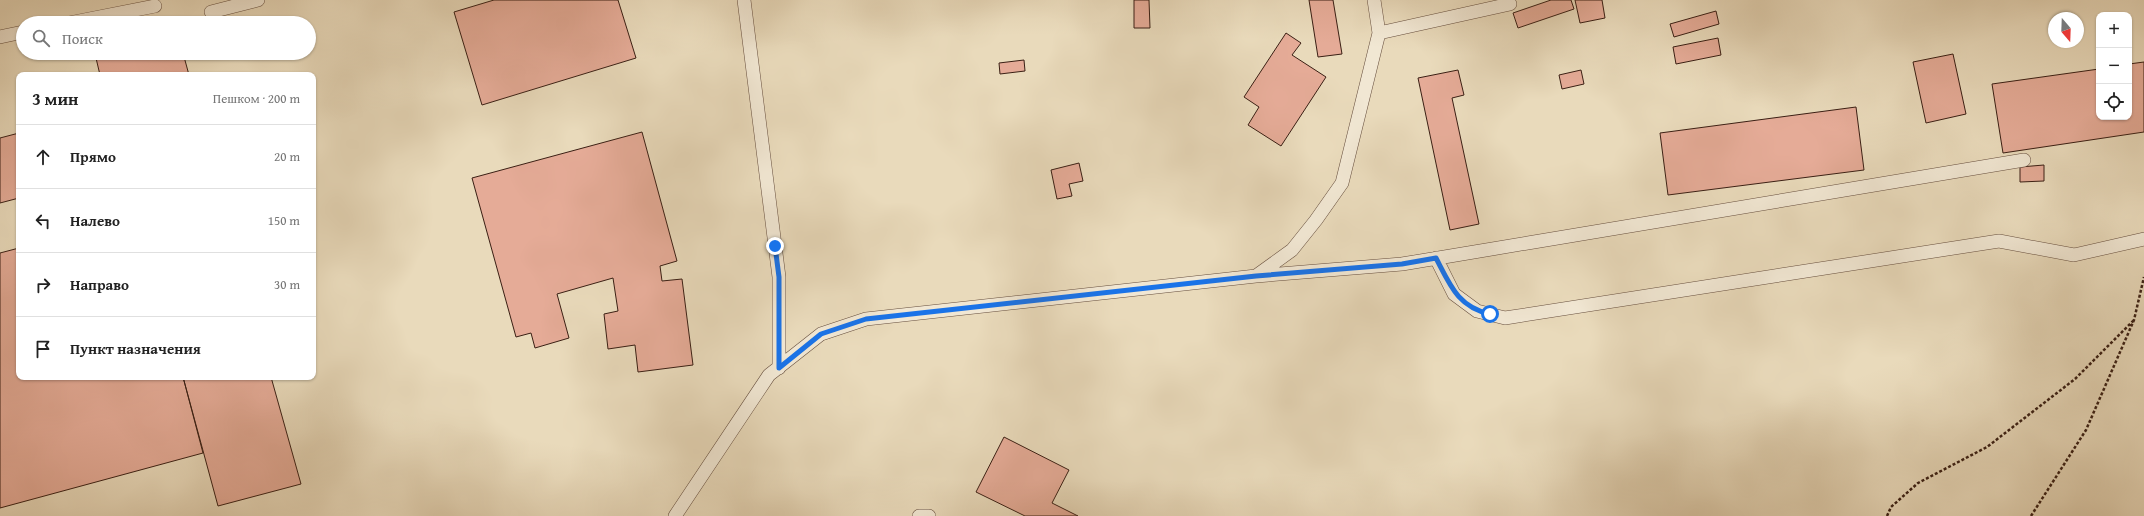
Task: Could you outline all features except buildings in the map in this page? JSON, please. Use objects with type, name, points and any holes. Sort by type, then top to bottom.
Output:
[{"type":"lane","points":[[211,12],[258,0]]},
{"type":"lane","points":[[744,0],[779,277],[779,368]]},
{"type":"lane","points":[[1256,276],[1292,250],[1316,220],[1342,183],[1379,33],[1374,0]]},
{"type":"lane","points":[[1379,33],[1510,4]]},
{"type":"lane","points":[[104,16],[154,6]]},
{"type":"lane","points":[[0,37],[16,34]]},
{"type":"lane","points":[[675,516],[769,375],[821,334],[866,319],[1256,276],[1402,264],[2024,160]]},
{"type":"lane","points":[[1436,258],[1454,294],[1477,311],[1504,318],[1999,241],[2074,256],[2144,239]]},
{"type":"lane","points":[[919,516],[929,516]]},
{"type":"path","points":[[2031,516],[2086,430],[2134,320],[2144,277]]},
{"type":"path","points":[[1887,516],[1891,507],[1918,483],[1986,447],[2075,379],[2134,320]]},
{"type":"route","points":[[775,246],[779,277],[779,368],[821,334],[866,319],[1256,276],[1402,264],[1436,258],[1454,294],[1477,311],[1490,314]]}]
